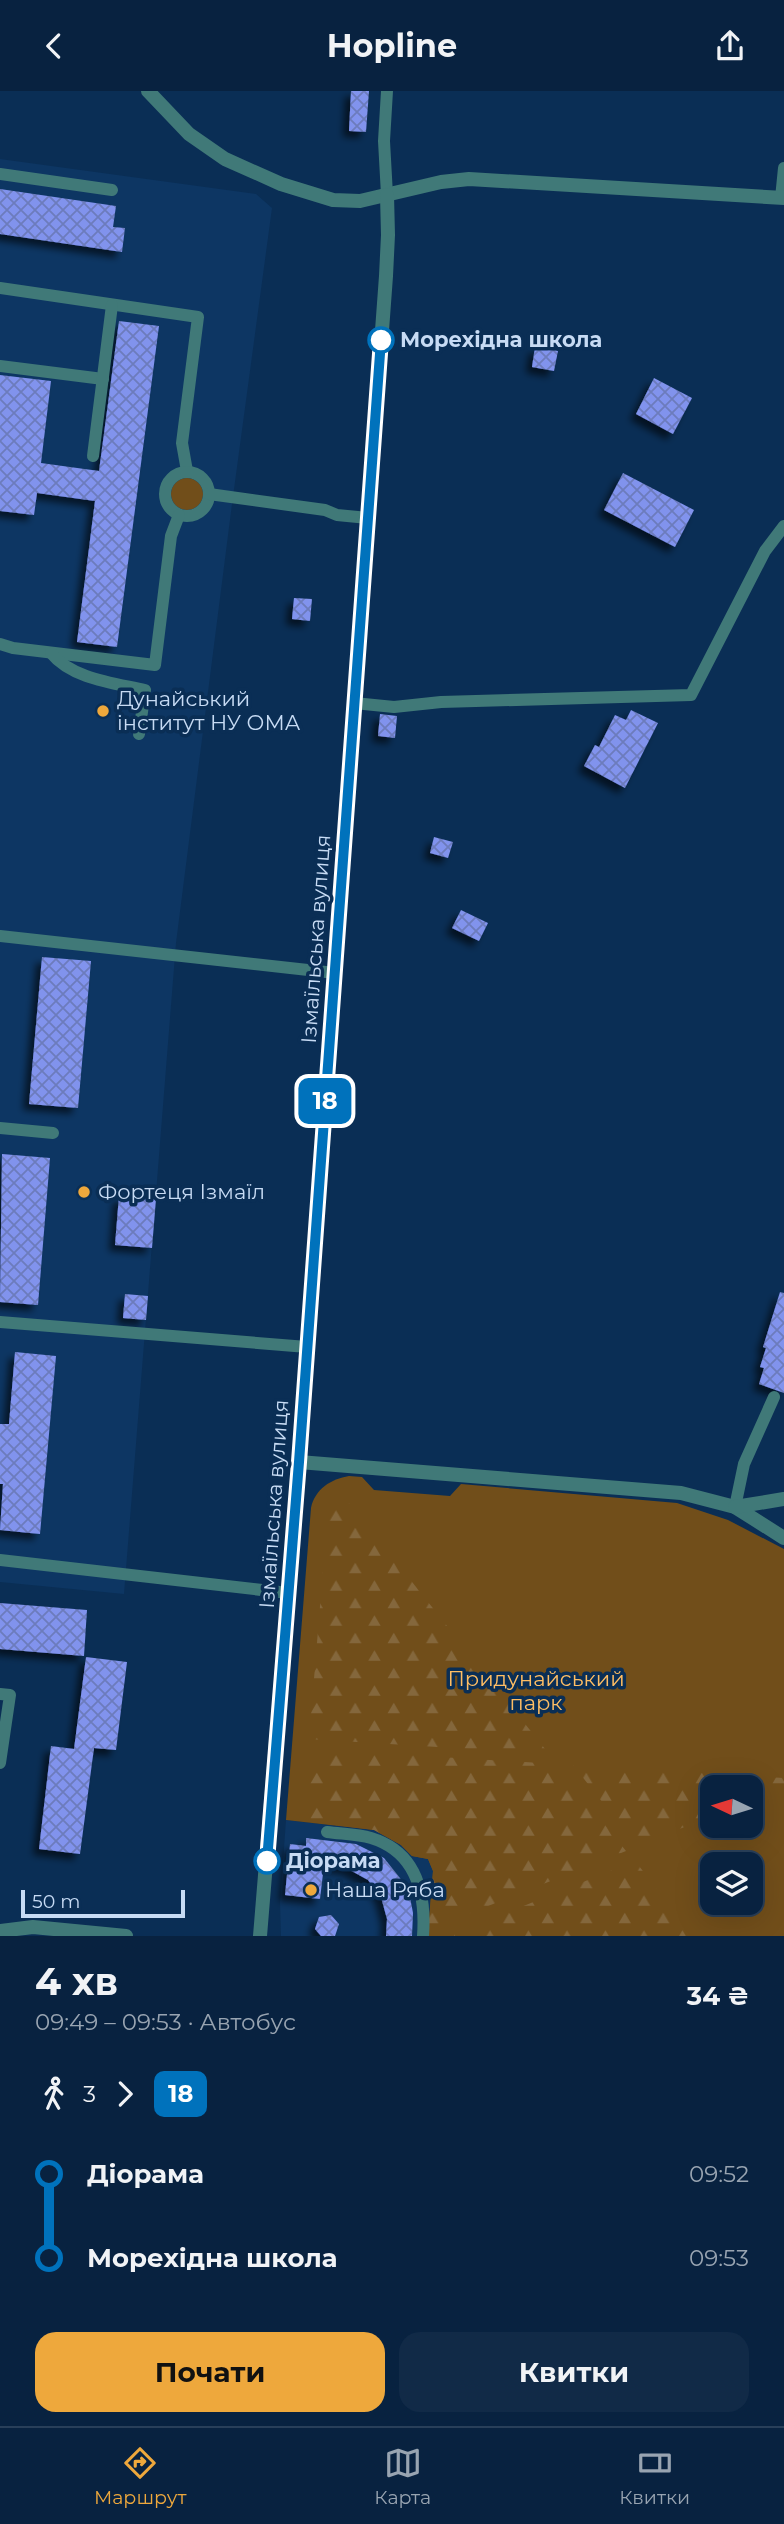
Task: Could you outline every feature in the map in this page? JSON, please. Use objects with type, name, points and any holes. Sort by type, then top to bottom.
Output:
[{"type":"street","points":[[148,91],[172,118],[206,147],[262,177],[333,200],[360,201],[441,182],[483,179],[783,198]]},
{"type":"street","name":"Ізмаїльська вулиця","points":[[260,1936],[299,1462],[335,972],[388,235],[387,195]]},
{"type":"street","points":[[299,1462],[662,1490],[699,1496],[735,1507],[784,1538]]},
{"type":"street","points":[[735,1507],[784,1499]]},
{"type":"street","points":[[0,1931],[33,1927],[126,1936]]},
{"type":"lane","points":[[387,91],[384,141],[387,195]]},
{"type":"lane","points":[[783,198],[784,168]]},
{"type":"lane","points":[[0,173],[112,190]]},
{"type":"lane","points":[[0,288],[198,317],[182,443],[187,471]]},
{"type":"lane","points":[[93,456],[112,305]]},
{"type":"lane","points":[[0,366],[103,379]]},
{"type":"lane","points":[[187,471],[205,481],[209,494],[208,501],[199,512],[186,516],[179,515],[168,506],[164,493],[174,475],[187,471]]},
{"type":"lane","points":[[209,494],[368,518]]},
{"type":"lane","points":[[0,644],[13,648],[155,665],[171,536],[179,515]]},
{"type":"lane","points":[[354,703],[394,706],[441,702],[691,695],[765,551],[784,526]]},
{"type":"lane","points":[[51,653],[58,661],[78,672],[99,680],[145,690],[139,734]]},
{"type":"lane","points":[[0,936],[335,972]]},
{"type":"lane","points":[[0,1128],[53,1133]]},
{"type":"lane","points":[[0,1322],[307,1347]]},
{"type":"lane","points":[[735,1507],[744,1464],[774,1397]]},
{"type":"lane","points":[[0,1560],[288,1593]]},
{"type":"lane","points":[[0,1694],[9,1695],[0,1763]]},
{"type":"lane","points":[[327,1832],[372,1838],[396,1851],[406,1861],[420,1885],[423,1899],[423,1936]]},
{"type":"shaded area","name":"Дунайський інститут НУ ОМА","points":[[0,159],[256,194],[272,208],[176,943],[124,1594],[0,1582]]},
{"type":"shaded area","points":[[286,1820],[374,1830],[401,1845],[412,1856],[428,1859],[433,1871],[428,1936],[281,1936],[280,1903]]},
{"type":"green space","points":[[187,478],[198,483],[203,494],[198,505],[187,510],[176,505],[171,494],[176,483]]},
{"type":"green space","name":"Придунайський парк","points":[[349,1476],[362,1477],[374,1490],[450,1496],[461,1484],[677,1503],[728,1520],[784,1549],[784,1936],[428,1936],[433,1871],[428,1859],[412,1856],[401,1845],[374,1830],[286,1820],[311,1508],[316,1495],[330,1482]]},
{"type":"green space","points":[[340,1498],[346,1499],[549,1754],[309,1739],[328,1510],[331,1502]]},
{"type":"green space","points":[[309,1749],[557,1764],[626,1851],[428,1930],[433,1871],[428,1859],[412,1856],[401,1845],[374,1830],[303,1821]]},
{"type":"green space","points":[[573,1765],[735,1775],[700,1775],[700,1821],[637,1846]]},
{"type":"green space","points":[[763,1777],[784,1778],[784,1787],[763,1796]]},
{"type":"green space","points":[[635,1861],[694,1936],[454,1936],[454,1934]]},
{"type":"building","points":[[351,91],[369,91],[366,132],[349,131]]},
{"type":"building","points":[[0,189],[116,206],[113,227],[125,228],[122,252],[0,234]]},
{"type":"building","points":[[119,321],[159,326],[117,647],[77,642],[95,501],[37,493],[34,515],[0,511],[0,375],[51,381],[41,463],[99,471]]},
{"type":"building","points":[[535,347],[558,351],[554,371],[532,367]]},
{"type":"building","points":[[654,378],[692,398],[673,434],[636,414]]},
{"type":"building","points":[[623,473],[694,510],[675,547],[604,510]]},
{"type":"building","points":[[294,598],[312,599],[310,621],[292,619]]},
{"type":"building","points":[[631,710],[658,723],[625,788],[584,766],[595,745],[599,747],[615,715],[626,720]]},
{"type":"building","points":[[380,714],[397,716],[395,738],[378,736]]},
{"type":"building","points":[[434,837],[453,842],[448,858],[430,853]]},
{"type":"building","points":[[461,910],[488,923],[479,941],[452,928]]},
{"type":"building","points":[[42,957],[91,961],[78,1108],[29,1104]]},
{"type":"building","points":[[2,1154],[50,1158],[38,1305],[0,1302]]},
{"type":"building","points":[[119,1196],[156,1199],[152,1248],[115,1245]]},
{"type":"building","points":[[780,1292],[784,1293],[784,1393],[759,1384],[764,1368],[760,1367],[766,1348],[763,1347]]},
{"type":"building","points":[[125,1294],[148,1296],[146,1320],[123,1318]]},
{"type":"building","points":[[15,1352],[56,1356],[40,1534],[0,1530],[3,1484],[0,1484],[0,1424],[9,1424]]},
{"type":"building","points":[[0,1603],[87,1610],[84,1656],[0,1649]]},
{"type":"building","points":[[86,1657],[127,1662],[116,1750],[94,1748],[80,1854],[39,1849],[51,1746],[74,1749]]},
{"type":"building","points":[[306,1838],[356,1844],[384,1858],[404,1883],[410,1897],[413,1913],[412,1936],[386,1936],[387,1919],[381,1897],[368,1880],[348,1869],[324,1865],[320,1899],[285,1895],[290,1844],[306,1846]]},
{"type":"building","points":[[331,1915],[339,1924],[335,1936],[321,1936],[315,1929],[319,1917]]},
{"type":"bus line","name":"18","points":[[267,1861],[381,340]]},
{"type":"place","name":"Морехідна школа","points":[[381,340]]},
{"type":"place","name":"Дунайський інститут НУ ОМА","points":[[103,711]]},
{"type":"place","name":"Фортеця Ізмаїл","points":[[84,1192]]},
{"type":"place","name":"Діорама","points":[[267,1861]]},
{"type":"place","name":"Наша Ряба","points":[[311,1890]]}]
